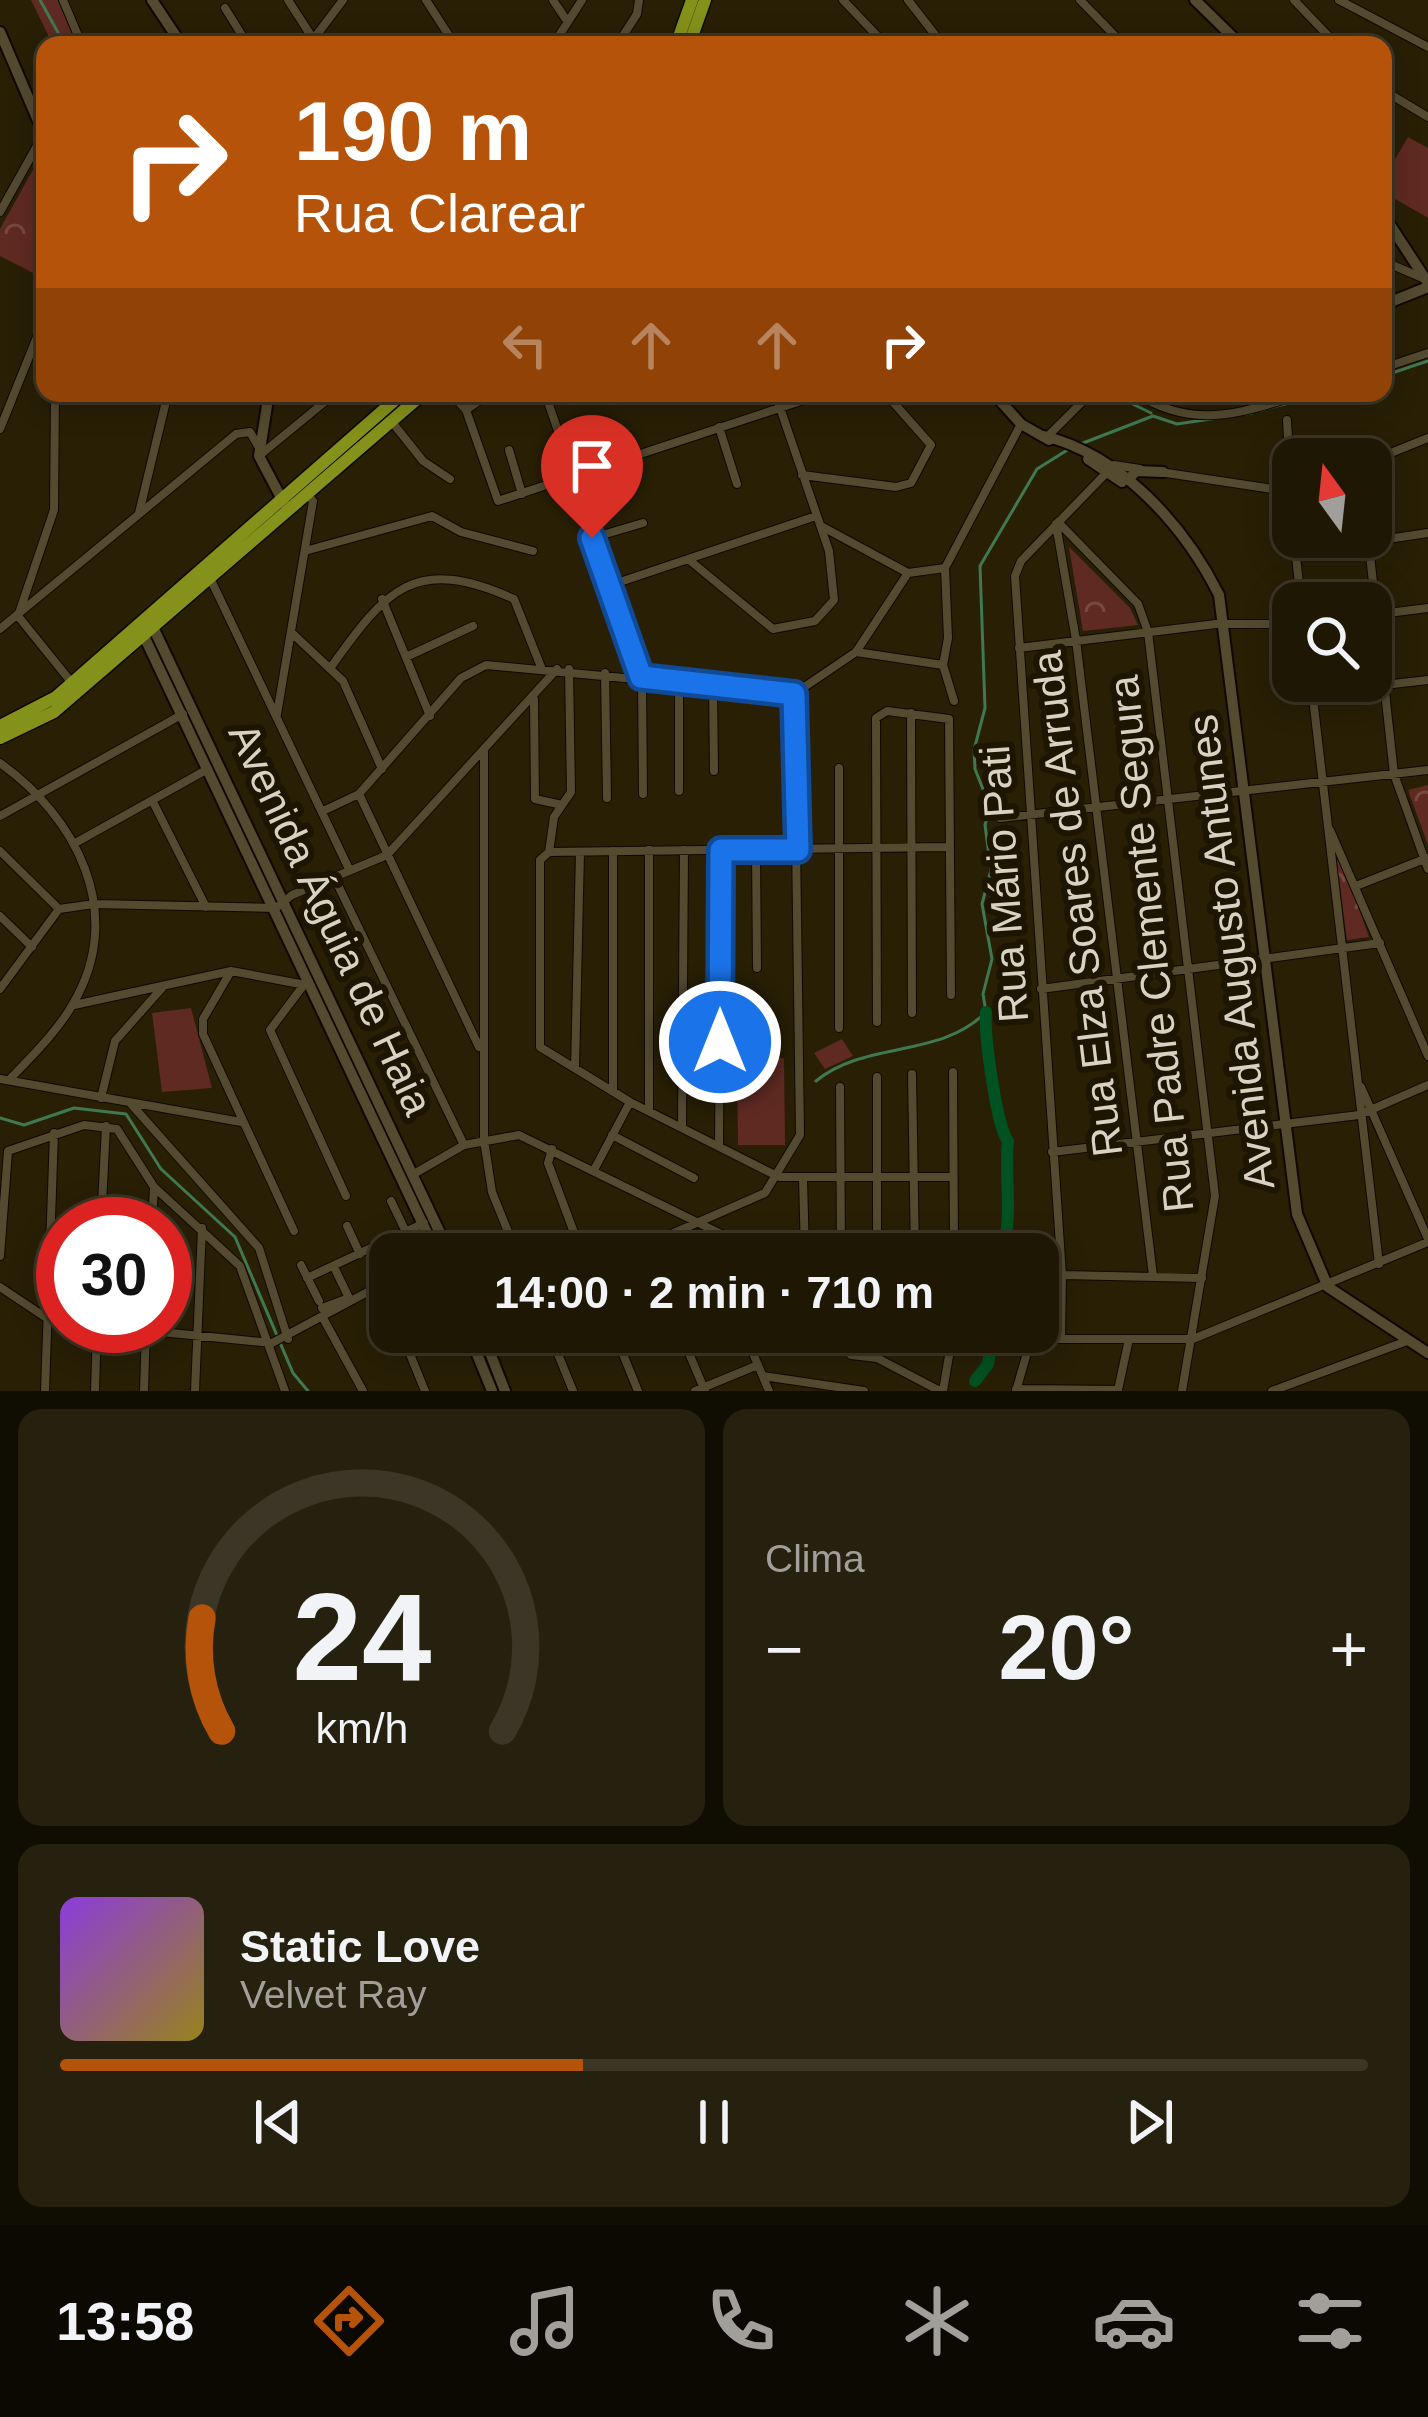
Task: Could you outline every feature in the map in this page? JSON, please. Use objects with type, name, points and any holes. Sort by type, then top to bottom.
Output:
[{"type":"main road","points":[[152,0],[174,36]]},
{"type":"main road","points":[[679,36],[692,0]]},
{"type":"main road","points":[[692,36],[705,0]]},
{"type":"main road","points":[[1196,0],[1232,36]]},
{"type":"main road","points":[[0,32],[36,117]]},
{"type":"main road","points":[[1392,228],[1427,283],[1392,300]]},
{"type":"main road","points":[[266,402],[258,451],[284,505]]},
{"type":"main road","points":[[0,726],[40,709],[210,577],[393,402]]},
{"type":"main road","points":[[394,418],[400,402]]},
{"type":"main road","points":[[0,738],[54,712],[284,505],[307,493],[413,402]]},
{"type":"main road","points":[[1001,402],[1021,424]]},
{"type":"main road","name":"Avenida Augusto Antunes","points":[[1021,424],[1129,479],[1205,568],[1226,624],[1283,1126],[1297,1214],[1328,1287]]},
{"type":"main road","name":"Avenida Augusto Antunes","points":[[1112,468],[1152,506]]},
{"type":"main road","points":[[1129,479],[1136,471],[1163,472]]},
{"type":"main road","name":"Avenida Águia de Haia","points":[[146,626],[210,768],[281,905],[308,986],[439,1233]]},
{"type":"main road","name":"Avenida Águia de Haia","points":[[146,626],[410,1176],[428,1233]]},
{"type":"main road","points":[[1328,1287],[1428,1353]]},
{"type":"main road","points":[[479,1353],[499,1390]]},
{"type":"main road","points":[[488,1353],[499,1390]]},
{"type":"street","points":[[63,0],[78,36]]},
{"type":"street","points":[[288,0],[309,36]]},
{"type":"street","points":[[318,36],[343,0]]},
{"type":"street","points":[[426,0],[449,36]]},
{"type":"street","points":[[553,0],[567,21]]},
{"type":"street","points":[[558,36],[582,0]]},
{"type":"street","points":[[622,36],[637,14],[639,0]]},
{"type":"street","points":[[843,0],[877,36]]},
{"type":"street","points":[[908,0],[936,36]]},
{"type":"street","points":[[1081,0],[1115,36]]},
{"type":"street","points":[[1294,0],[1328,36]]},
{"type":"street","points":[[1339,0],[1428,47]]},
{"type":"street","points":[[225,8],[242,36]]},
{"type":"street","points":[[1392,95],[1428,117]]},
{"type":"street","points":[[0,212],[36,150]]},
{"type":"street","points":[[1392,266],[1427,283]]},
{"type":"street","points":[[0,429],[36,339]]},
{"type":"street","points":[[1392,365],[1428,353]]},
{"type":"street","points":[[18,616],[54,510],[55,402]]},
{"type":"street","points":[[138,515],[166,402]]},
{"type":"street","points":[[0,629],[236,434],[250,432],[258,451],[324,402]]},
{"type":"street","points":[[459,402],[498,500],[795,402]]},
{"type":"street","points":[[466,410],[477,402]]},
{"type":"street","points":[[548,402],[641,677],[643,794]]},
{"type":"street","points":[[688,559],[763,625],[781,630],[826,612],[836,592],[818,520],[778,402]]},
{"type":"street","points":[[802,475],[896,487],[911,483],[931,445],[893,402]]},
{"type":"street","points":[[1046,437],[1082,402]]},
{"type":"street","points":[[1150,402],[1163,411],[1198,418],[1266,402]]},
{"type":"street","points":[[394,418],[431,470],[450,479]]},
{"type":"street","points":[[1287,420],[1288,438]]},
{"type":"street","points":[[954,701],[943,665],[948,638],[945,568],[1021,424]]},
{"type":"street","points":[[719,427],[737,484]]},
{"type":"street","points":[[1392,453],[1428,438]]},
{"type":"street","points":[[509,451],[523,494]]},
{"type":"street","points":[[1112,468],[1272,490]]},
{"type":"street","name":"Rua Mário Pati","points":[[1061,1339],[1062,1274],[1016,567],[1112,468]]},
{"type":"street","points":[[277,715],[313,501],[307,493]]},
{"type":"street","points":[[305,551],[432,516],[461,532],[533,551]]},
{"type":"street","points":[[608,586],[818,520],[908,573],[945,568]]},
{"type":"street","points":[[592,538],[643,523]]},
{"type":"street","name":"Rua Padre Clemente Segura","points":[[1057,523],[1138,604],[1148,632],[1214,1215],[1182,1391]]},
{"type":"street","name":"Rua Elza Soares de Arruda","points":[[1057,523],[1076,640],[1153,1276]]},
{"type":"street","points":[[1392,537],[1428,533]]},
{"type":"street","points":[[323,811],[359,794],[474,668],[558,668],[794,694],[856,652],[908,573]]},
{"type":"street","points":[[210,577],[349,869]]},
{"type":"street","points":[[331,667],[382,599],[433,579],[507,596],[520,606],[541,667]]},
{"type":"street","points":[[382,599],[430,716]]},
{"type":"street","points":[[1392,613],[1428,608]]},
{"type":"street","points":[[18,616],[72,683]]},
{"type":"street","points":[[1019,648],[1226,624],[1272,623]]},
{"type":"street","points":[[406,657],[473,626]]},
{"type":"street","points":[[292,633],[331,667],[382,769]]},
{"type":"street","points":[[856,652],[943,665]]},
{"type":"street","points":[[0,989],[59,909],[94,904],[281,905],[387,854],[558,668]]},
{"type":"street","points":[[569,669],[571,792],[554,817],[549,852],[540,860],[538,1042],[544,1052],[630,1102],[779,1177],[952,1177]]},
{"type":"street","points":[[605,673],[607,798]]},
{"type":"street","points":[[1392,684],[1428,680]]},
{"type":"street","points":[[679,682],[679,791]]},
{"type":"street","points":[[713,686],[714,771]]},
{"type":"street","points":[[680,1233],[749,1203],[779,1177],[800,1136],[794,694]]},
{"type":"street","points":[[534,697],[535,799],[563,805]]},
{"type":"street","points":[[1313,702],[1379,1264]]},
{"type":"street","points":[[1356,886],[1427,861],[1394,774],[1386,702]]},
{"type":"street","points":[[877,1022],[876,718],[882,712],[947,716],[951,995]]},
{"type":"street","points":[[0,816],[184,713]]},
{"type":"street","points":[[911,713],[912,1013]]},
{"type":"street","points":[[484,751],[484,1140],[492,1192],[509,1233]]},
{"type":"street","points":[[0,763],[40,793],[77,842],[94,904],[89,961],[73,1005],[4,1079]]},
{"type":"street","points":[[77,842],[210,768]]},
{"type":"street","points":[[838,1028],[839,768]]},
{"type":"street","points":[[1000,818],[1428,770]]},
{"type":"street","points":[[359,794],[481,1052]]},
{"type":"street","points":[[152,800],[206,908]]},
{"type":"street","points":[[1326,824],[1428,1056]]},
{"type":"street","points":[[549,852],[948,847]]},
{"type":"street","points":[[649,850],[649,1110]]},
{"type":"street","points":[[682,1128],[684,850]]},
{"type":"street","points":[[718,1147],[721,850]]},
{"type":"street","points":[[0,851],[59,909]]},
{"type":"street","points":[[613,1090],[614,851]]},
{"type":"street","points":[[756,851],[757,968]]},
{"type":"street","points":[[575,1068],[580,852]]},
{"type":"street","points":[[334,876],[464,1145]]},
{"type":"street","points":[[0,916],[32,946]]},
{"type":"street","points":[[1041,988],[1380,943]]},
{"type":"street","points":[[73,1005],[231,971],[273,974],[308,986],[270,1030],[346,1196]]},
{"type":"street","points":[[231,971],[202,1029],[294,1231]]},
{"type":"street","points":[[101,1098],[115,1041],[163,987]]},
{"type":"street","points":[[953,1072],[953,1233]]},
{"type":"street","points":[[912,1074],[915,1233]]},
{"type":"street","points":[[877,1076],[877,1233]]},
{"type":"street","points":[[1130,1339],[1118,1390],[1016,1390],[1027,1341],[1061,1339],[1130,1339],[1193,1340],[1328,1287],[1428,1240],[1357,1077]]},
{"type":"street","points":[[4,1079],[242,1122]]},
{"type":"street","points":[[1052,1152],[1359,1115],[1428,1085]]},
{"type":"street","points":[[840,1087],[841,1233]]},
{"type":"street","points":[[594,1170],[630,1102]]},
{"type":"street","points":[[131,1104],[259,1248],[287,1339]]},
{"type":"street","points":[[102,1197],[106,1126]]},
{"type":"street","points":[[0,1256],[4,1160],[13,1148],[54,1133],[106,1126],[129,1141],[154,1187],[240,1266],[285,1391]]},
{"type":"street","points":[[52,1197],[54,1133]]},
{"type":"street","points":[[410,1176],[464,1145],[519,1135],[714,1233]]},
{"type":"street","points":[[612,1135],[694,1178]]},
{"type":"street","points":[[552,1149],[549,1169],[574,1233]]},
{"type":"street","points":[[803,1178],[804,1233]]},
{"type":"street","points":[[153,1197],[154,1187]]},
{"type":"street","points":[[392,1201],[406,1232]]},
{"type":"street","points":[[307,1278],[424,1223]]},
{"type":"street","points":[[347,1226],[360,1254]]},
{"type":"street","points":[[195,1391],[202,1228]]},
{"type":"street","points":[[302,1265],[363,1391]]},
{"type":"street","points":[[321,1309],[349,1298],[334,1267]]},
{"type":"street","points":[[1062,1274],[1202,1278]]},
{"type":"street","points":[[0,1287],[36,1310]]},
{"type":"street","points":[[192,1336],[271,1343],[287,1339],[321,1309],[369,1289]]},
{"type":"street","points":[[1272,1391],[1407,1341]]},
{"type":"street","points":[[45,1391],[47,1353]]},
{"type":"street","points":[[95,1391],[97,1353]]},
{"type":"street","points":[[144,1391],[145,1353]]},
{"type":"street","points":[[410,1353],[425,1391]]},
{"type":"street","points":[[558,1353],[573,1391]]},
{"type":"street","points":[[623,1353],[638,1391]]},
{"type":"street","points":[[688,1353],[701,1390],[758,1365]]},
{"type":"street","points":[[753,1353],[769,1391]]},
{"type":"street","points":[[851,1355],[877,1358],[942,1391],[951,1353]]},
{"type":"street","points":[[763,1376],[863,1391]]},
{"type":"green space","points":[[31,0],[58,0],[73,36],[49,36]]},
{"type":"green space","points":[[1408,137],[1428,148],[1428,218],[1392,197],[1392,165]]},
{"type":"green space","points":[[36,164],[36,274],[0,256],[0,229]]},
{"type":"green space","points":[[1069,547],[1130,608],[1138,625],[1083,631]]},
{"type":"green space","points":[[1428,785],[1428,845],[1408,790]]},
{"type":"green space","points":[[1336,855],[1341,859],[1369,937],[1347,940]]},
{"type":"green space","points":[[191,1008],[212,1088],[162,1092],[152,1013]]},
{"type":"green space","points":[[842,1039],[853,1056],[825,1069],[814,1053]]},
{"type":"green space","points":[[737,1058],[784,1058],[785,1145],[738,1145]]},
{"type":"waterway","points":[[40,0],[60,36]]},
{"type":"waterway","points":[[1392,373],[1428,361]]},
{"type":"waterway","points":[[1128,402],[1151,413]]},
{"type":"waterway","points":[[1261,410],[1293,402]]},
{"type":"waterway","points":[[1078,445],[1153,416],[1177,424],[1252,413]]},
{"type":"waterway","points":[[816,1081],[857,1060],[947,1037],[986,1012],[983,994],[992,959],[982,904],[991,870],[985,825],[990,807],[975,769],[974,750],[985,708],[980,566],[1037,469],[1069,449]]},
{"type":"waterway","points":[[986,1012],[992,1081],[1008,1141],[1006,1233]]},
{"type":"waterway","points":[[0,1118],[24,1125],[74,1108],[126,1114],[161,1169],[235,1237],[293,1373],[308,1391]]},
{"type":"waterway","points":[[975,1381],[988,1364],[990,1353]]},
{"type":"route","points":[[592,538],[641,677],[794,694],[798,850],[721,850],[720,1042]]}]
